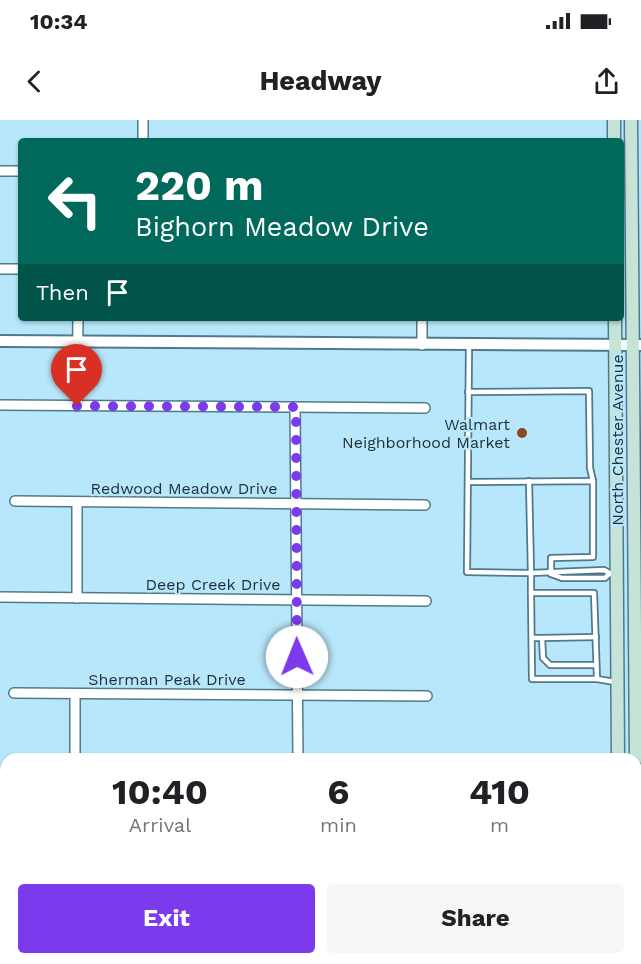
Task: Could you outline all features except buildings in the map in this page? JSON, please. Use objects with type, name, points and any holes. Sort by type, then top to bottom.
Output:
[{"type":"main road","points":[[614,120],[614,138]]},
{"type":"main road","name":"North Chester Avenue","points":[[631,120],[637,345],[636,753]]},
{"type":"main road","name":"North Chester Avenue","points":[[615,321],[616,527],[613,575],[618,753]]},
{"type":"main road","points":[[616,527],[625,564],[637,567]]},
{"type":"main road","points":[[613,575],[626,589],[635,611]]},
{"type":"main road","points":[[617,683],[624,692],[636,733]]},
{"type":"street","points":[[143,120],[143,138]]},
{"type":"street","points":[[0,171],[18,171]]},
{"type":"street","points":[[0,269],[18,269]]},
{"type":"street","points":[[77,406],[78,321]]},
{"type":"street","points":[[422,321],[422,345]]},
{"type":"street","points":[[0,341],[637,345]]},
{"type":"street","points":[[0,405],[425,408]]},
{"type":"street","points":[[296,407],[298,753]]},
{"type":"street","name":"Redwood Meadow Drive","points":[[15,501],[425,505]]},
{"type":"street","points":[[76,598],[77,502]]},
{"type":"street","name":"Deep Creek Drive","points":[[0,597],[426,601]]},
{"type":"street","name":"Sherman Peak Drive","points":[[14,693],[427,696]]},
{"type":"street","points":[[75,694],[75,753]]},
{"type":"lane","points":[[469,345],[467,572],[551,574],[604,570],[613,575]]},
{"type":"lane","points":[[468,392],[589,391],[590,468],[593,481],[593,557],[551,558],[551,574]]},
{"type":"lane","points":[[529,481],[532,679],[597,679],[617,683]]},
{"type":"lane","points":[[468,482],[593,481]]},
{"type":"lane","points":[[531,593],[593,592],[597,679]]},
{"type":"lane","points":[[532,638],[596,637]]},
{"type":"lane","points":[[542,638],[543,658],[546,664],[596,665]]},
{"type":"place","name":"Walmart Neighborhood Market","points":[[522,433]]},
{"type":"route","points":[[77,406],[296,407],[297,657]]}]
